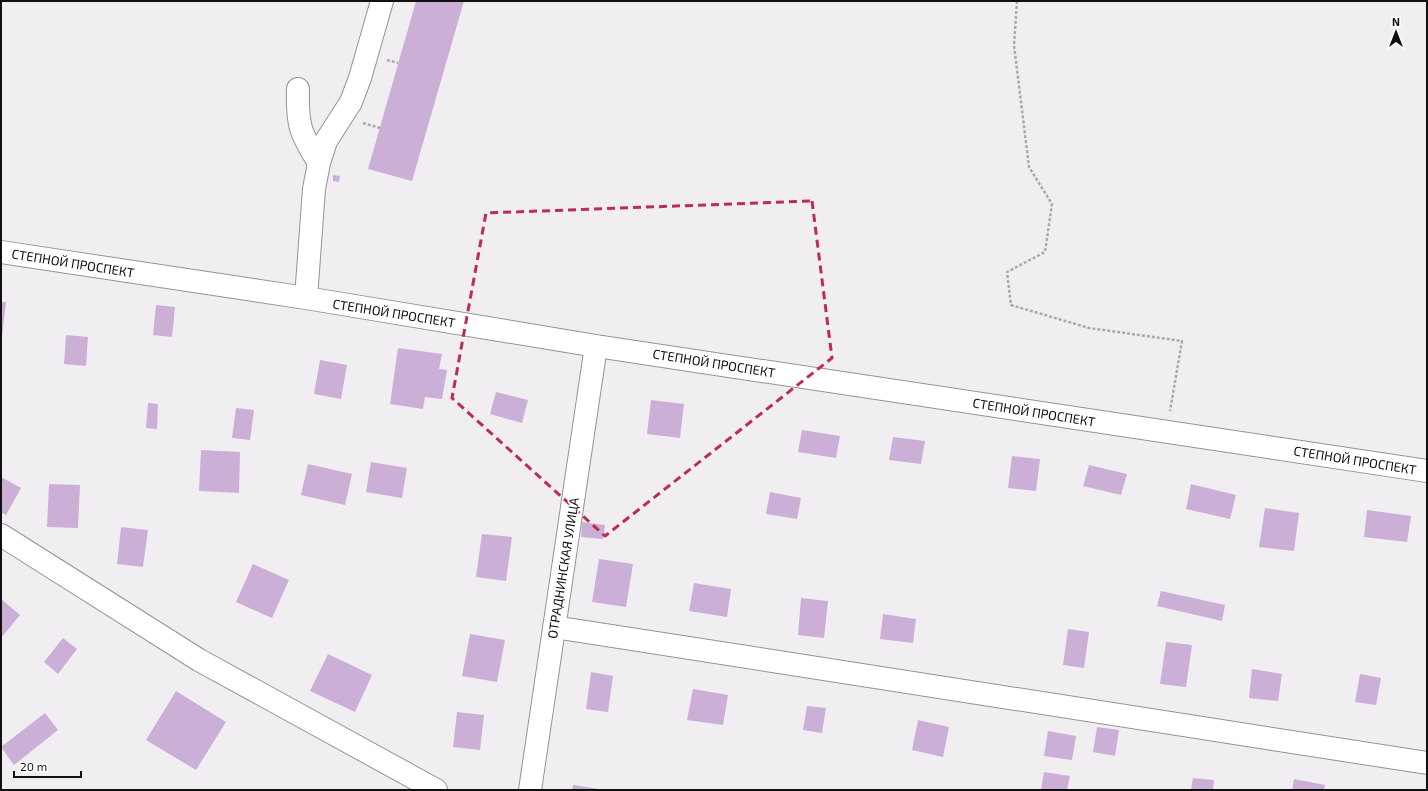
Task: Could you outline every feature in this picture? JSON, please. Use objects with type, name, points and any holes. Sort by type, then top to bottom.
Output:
[{"type":"street","points":[[306,298],[314,189],[319,163],[326,140],[351,102],[356,90],[382,1]]},
{"type":"street","points":[[298,89],[297,117],[304,139],[319,163]]},
{"type":"street","name":"СТЕПНОЙ ПРОСПЕКТ","points":[[1,252],[306,298],[596,346],[1427,471]]},
{"type":"street","name":"ОТРАДНИНСКАЯ УЛИЦА","points":[[530,790],[596,346]]},
{"type":"street","points":[[1,534],[199,660],[436,790]]},
{"type":"street","points":[[554,627],[1427,763]]},
{"type":"path","points":[[1016,1],[1014,45],[1029,167],[1052,204],[1045,252],[1007,272],[1011,305],[1089,328],[1182,341],[1167,432]]},
{"type":"highlighted area","points":[[812,201],[832,358],[605,536],[452,398],[486,213]]},
{"type":"building","points":[[416,1],[464,1],[412,181],[368,169]]},
{"type":"building","points":[[333,175],[340,176],[339,182],[333,181]]},
{"type":"building","points":[[1,302],[6,302],[2,337],[1,337]]},
{"type":"building","points":[[156,305],[175,307],[172,337],[153,335]]},
{"type":"building","points":[[66,335],[88,337],[86,366],[64,364]]},
{"type":"building","points":[[398,348],[442,354],[439,369],[447,370],[442,399],[425,397],[423,409],[390,404]]},
{"type":"building","points":[[320,360],[347,365],[341,399],[314,394]]},
{"type":"building","points":[[496,392],[528,400],[522,423],[490,414]]},
{"type":"building","points":[[651,400],[684,404],[680,438],[647,434]]},
{"type":"building","points":[[148,403],[158,404],[157,429],[146,428]]},
{"type":"building","points":[[236,408],[254,410],[250,440],[232,438]]},
{"type":"building","points":[[802,430],[840,436],[836,458],[798,452]]},
{"type":"building","points":[[893,437],[925,441],[921,464],[889,460]]},
{"type":"building","points":[[201,450],[240,452],[239,493],[199,491]]},
{"type":"building","points":[[1012,456],[1040,459],[1036,491],[1008,488]]},
{"type":"building","points":[[371,462],[407,468],[402,498],[366,492]]},
{"type":"building","points":[[308,464],[352,474],[345,505],[301,495]]},
{"type":"building","points":[[1089,465],[1127,474],[1121,495],[1083,486]]},
{"type":"building","points":[[1,477],[21,488],[6,515],[1,512]]},
{"type":"building","points":[[49,484],[80,485],[78,528],[47,527]]},
{"type":"building","points":[[1191,484],[1236,495],[1230,519],[1186,509]]},
{"type":"building","points":[[770,492],[801,498],[797,519],[766,514]]},
{"type":"building","points":[[1265,508],[1299,513],[1294,551],[1259,547]]},
{"type":"building","points":[[1367,510],[1411,516],[1407,542],[1364,537]]},
{"type":"building","points":[[582,522],[605,525],[603,539],[581,537]]},
{"type":"building","points":[[121,527],[148,530],[143,567],[117,564]]},
{"type":"building","points":[[482,534],[512,537],[506,581],[476,577]]},
{"type":"building","points":[[599,559],[633,564],[626,607],[592,602]]},
{"type":"building","points":[[253,564],[289,580],[272,618],[236,602]]},
{"type":"building","points":[[694,583],[731,589],[727,617],[689,611]]},
{"type":"building","points":[[1161,591],[1225,605],[1222,621],[1157,606]]},
{"type":"building","points":[[801,598],[828,601],[824,638],[798,635]]},
{"type":"building","points":[[1,599],[20,615],[1,638]]},
{"type":"building","points":[[883,614],[916,619],[913,643],[880,639]]},
{"type":"building","points":[[1068,629],[1089,632],[1084,668],[1063,665]]},
{"type":"building","points":[[470,634],[505,640],[497,682],[462,676]]},
{"type":"building","points":[[63,638],[77,649],[58,674],[44,662]]},
{"type":"building","points":[[1166,642],[1192,645],[1186,687],[1160,684]]},
{"type":"building","points":[[328,654],[372,675],[355,712],[310,691]]},
{"type":"building","points":[[1252,669],[1282,674],[1278,701],[1249,698]]},
{"type":"building","points":[[591,672],[613,676],[608,712],[586,709]]},
{"type":"building","points":[[1360,674],[1381,678],[1376,705],[1355,702]]},
{"type":"building","points":[[693,689],[728,695],[723,725],[687,720]]},
{"type":"building","points":[[176,691],[226,722],[196,770],[146,740]]},
{"type":"building","points":[[807,706],[826,708],[822,733],[803,730]]},
{"type":"building","points":[[457,712],[484,715],[480,750],[453,747]]},
{"type":"building","points":[[45,713],[58,730],[14,765],[1,747]]},
{"type":"building","points":[[918,720],[949,727],[943,757],[912,750]]},
{"type":"building","points":[[1097,727],[1119,730],[1115,756],[1093,752]]},
{"type":"building","points":[[1048,731],[1076,736],[1072,760],[1044,756]]},
{"type":"building","points":[[1044,772],[1070,776],[1067,790],[1041,790]]},
{"type":"building","points":[[1193,778],[1214,780],[1213,790],[1191,790]]},
{"type":"building","points":[[1294,779],[1325,785],[1324,790],[1292,790]]},
{"type":"building","points":[[573,785],[599,789],[599,790],[572,790]]}]
